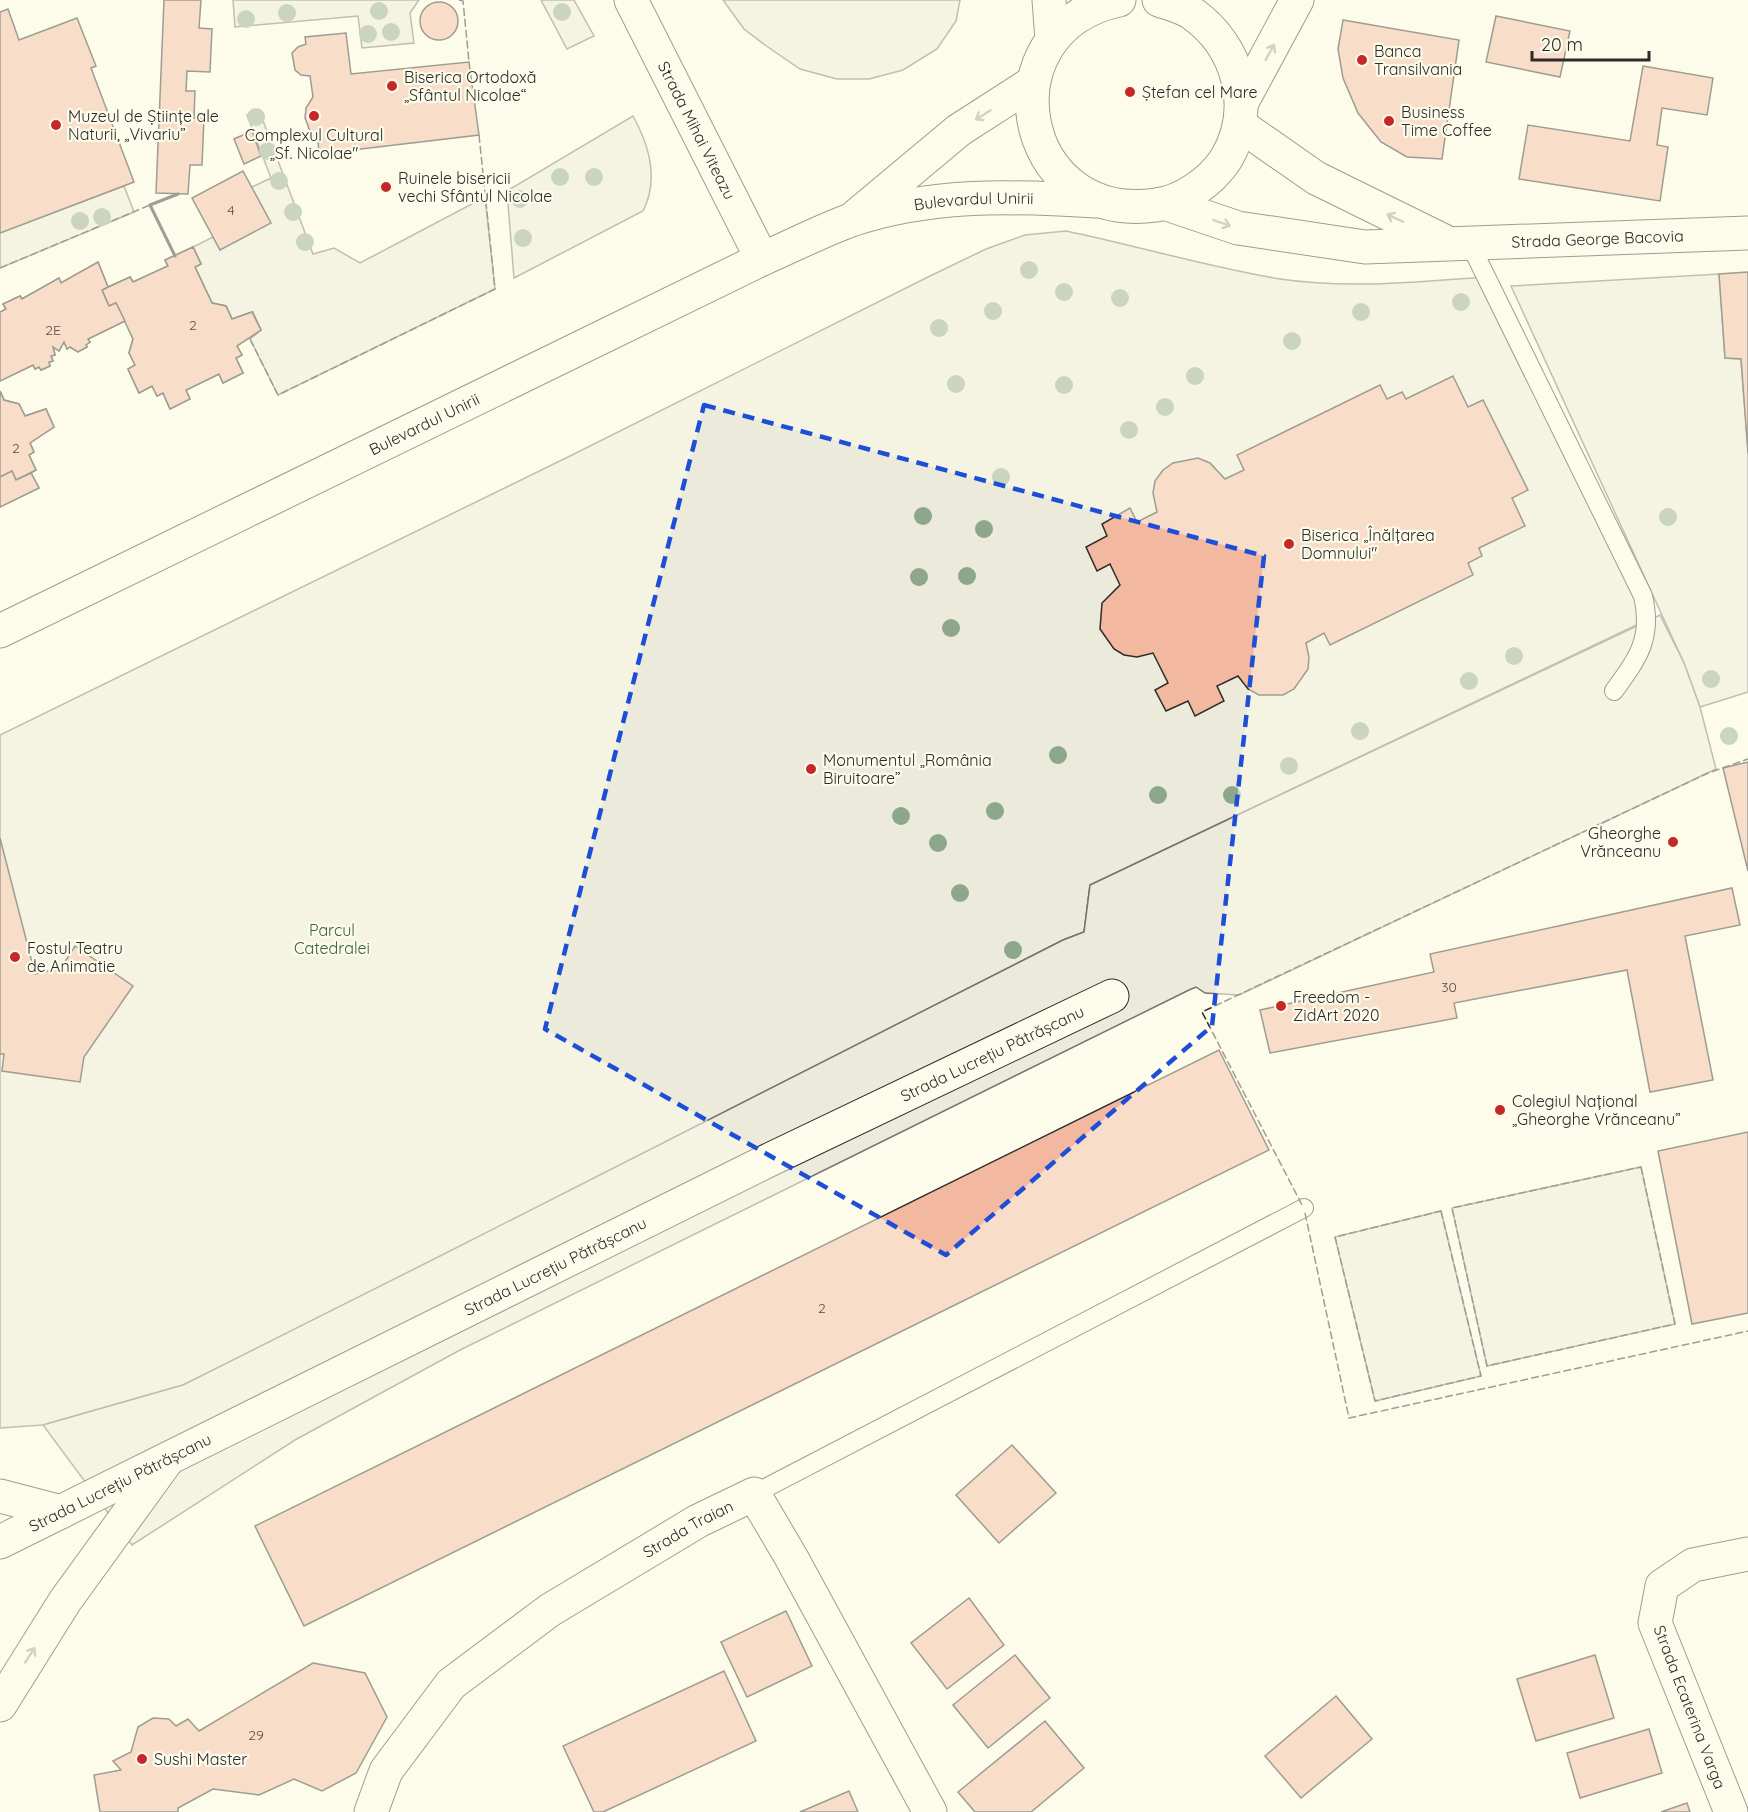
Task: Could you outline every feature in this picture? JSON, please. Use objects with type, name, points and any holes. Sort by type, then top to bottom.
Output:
[{"type":"street","name":"Strada Mihai Viteazu","points":[[631,0],[762,259]]},
{"type":"street","points":[[1049,0],[1052,40]]},
{"type":"street","points":[[1119,0],[1100,4],[1073,18],[1052,40],[1039,60],[1032,84],[1032,120],[1043,153],[1066,182],[1096,201],[1132,209],[1167,204],[1200,187],[1226,159],[1241,113],[1297,0]]},
{"type":"street","points":[[1159,0],[1201,6],[1236,67],[1241,113]]},
{"type":"street","name":"Bulevardul Unirii","points":[[851,220],[959,130],[1032,84]]},
{"type":"street","name":"Strada George Bacovia","points":[[1241,113],[1316,178],[1459,242]]},
{"type":"street","name":"Bulevardul Unirii","points":[[0,631],[762,259],[851,220],[946,200],[1001,196],[1096,201]]},
{"type":"street","name":"Strada George Bacovia","points":[[1167,204],[1238,228],[1365,247],[1748,233]]},
{"type":"street","name":"Strada Lucrețiu Pătrășcanu","points":[[0,1542],[767,1161],[1112,996]]},
{"type":"street","points":[[0,1705],[65,1601],[168,1459]]},
{"type":"street","name":"Strada Traian","points":[[371,1812],[386,1771],[451,1684],[550,1610],[698,1521],[754,1494],[791,1557],[930,1812]]},
{"type":"street","points":[[0,1496],[61,1512]]},
{"type":"street","name":"Strada Ecaterina Varga","points":[[1731,1812],[1655,1623],[1662,1586],[1693,1565],[1748,1554]]},
{"type":"lane","points":[[1459,242],[1643,596],[1647,620],[1643,647],[1614,690]]},
{"type":"lane","points":[[754,1494],[1304,1208]]},
{"type":"highlighted area","points":[[704,405],[1264,556],[1212,1026],[946,1255],[545,1029]]},
{"type":"green space","points":[[233,0],[419,0],[410,13],[414,43],[362,48],[358,16],[235,27]]},
{"type":"green space","points":[[541,0],[574,0],[594,36],[567,49]]},
{"type":"green space","points":[[259,110],[313,254],[334,248],[360,263],[485,197],[495,289],[278,395],[250,339],[261,330],[253,312],[232,319],[226,306],[212,303],[195,267],[201,264],[193,247],[213,237],[220,250],[252,187],[271,178],[247,115]]},
{"type":"green space","points":[[633,116],[644,139],[650,163],[650,187],[643,211],[514,278],[507,191]]},
{"type":"green space","points":[[124,186],[134,212],[0,268],[0,233]]},
{"type":"green space","name":"Parcul Catedralei","points":[[1066,231],[1226,269],[1306,282],[1383,284],[1486,277],[1647,620],[1090,885],[1084,932],[1063,940],[280,1338],[183,1385],[43,1425],[0,1428],[0,735],[986,249],[1025,235]]},
{"type":"green space","points":[[1719,274],[1725,358],[1741,359],[1748,451],[1748,692],[1700,707],[1684,663],[1511,286]]},
{"type":"green space","points":[[1641,1167],[1675,1324],[1487,1366],[1452,1208]]},
{"type":"green space","points":[[1441,1211],[1481,1376],[1375,1401],[1335,1237]]},
{"type":"shaded area","points":[[723,0],[960,0],[956,21],[937,49],[903,70],[869,79],[837,79],[800,69],[765,45],[744,29]]},
{"type":"shaded area","points":[[1660,615],[1684,663],[1700,707],[1716,769],[1239,995],[1205,993],[1196,987],[1189,990],[460,1350],[295,1440],[132,1545],[43,1425],[183,1385],[1063,940],[1084,932],[1090,885]]},
{"type":"building","points":[[164,0],[201,0],[199,28],[212,29],[210,72],[187,71],[186,91],[195,91],[194,118],[204,118],[202,165],[190,165],[188,194],[156,193]]},
{"type":"building","points":[[439,2],[453,7],[458,21],[453,35],[439,40],[425,35],[420,21],[425,7]]},
{"type":"building","name":"Muzeul de Științe ale Naturii, „Vivariu”","points":[[8,9],[19,40],[77,18],[96,66],[91,68],[134,182],[0,233],[0,12]]},
{"type":"building","points":[[1496,16],[1570,31],[1560,77],[1486,62]]},
{"type":"building","points":[[1343,20],[1459,40],[1442,159],[1407,157],[1381,142],[1358,113],[1343,78],[1338,49]]},
{"type":"building","name":"Biserica Ortodoxă „Sfântul Nicolae“","points":[[346,33],[351,74],[469,62],[479,135],[319,154],[318,141],[311,134],[305,118],[306,108],[313,97],[310,76],[301,75],[295,70],[292,53],[298,47],[306,44],[305,37]]},
{"type":"building","points":[[1643,66],[1713,78],[1707,115],[1662,108],[1657,145],[1668,147],[1660,201],[1519,179],[1528,125],[1630,141]]},
{"type":"building","points":[[252,131],[261,156],[244,164],[234,139]]},
{"type":"building","points":[[243,171],[271,223],[220,250],[192,198]]},
{"type":"building","points":[[193,247],[201,264],[195,267],[212,303],[226,306],[232,319],[252,312],[261,330],[237,346],[242,355],[236,358],[243,373],[223,383],[219,374],[186,390],[190,399],[170,409],[163,393],[157,396],[152,386],[139,393],[128,369],[135,365],[129,353],[133,339],[125,321],[88,339],[90,342],[86,345],[87,347],[78,352],[70,347],[67,349],[64,342],[59,351],[53,347],[55,355],[51,356],[53,361],[49,362],[50,366],[41,370],[39,367],[35,369],[33,365],[0,381],[0,312],[6,309],[3,304],[20,296],[22,299],[59,278],[61,283],[98,262],[108,287],[130,277],[133,282],[168,266],[165,260]]},
{"type":"building","points":[[193,247],[201,264],[195,267],[212,303],[226,306],[232,319],[252,312],[261,330],[237,346],[242,355],[236,358],[243,373],[223,383],[219,374],[186,390],[190,399],[170,409],[163,393],[157,396],[152,386],[139,393],[128,369],[135,365],[129,353],[133,339],[116,303],[109,306],[102,290],[130,277],[133,282],[168,266],[165,260]]},
{"type":"building","points":[[98,262],[108,287],[102,290],[109,306],[116,303],[125,321],[88,339],[90,342],[86,345],[87,347],[78,352],[70,347],[67,349],[64,342],[59,351],[53,347],[55,355],[51,356],[53,361],[49,362],[50,366],[41,370],[39,367],[35,369],[33,365],[0,381],[0,312],[6,309],[3,304],[20,296],[22,299],[59,278],[61,283]]},
{"type":"building","points":[[1748,272],[1748,453],[1741,359],[1725,358],[1719,274]]},
{"type":"building","name":"Biserica „Înălțarea Domnului\"","points":[[1453,376],[1468,407],[1483,400],[1528,490],[1512,498],[1525,526],[1479,548],[1482,556],[1468,563],[1473,575],[1330,645],[1324,633],[1306,643],[1309,657],[1308,669],[1294,689],[1283,695],[1259,695],[1248,689],[1238,676],[1217,686],[1224,701],[1195,716],[1188,701],[1166,711],[1155,690],[1168,683],[1153,653],[1137,657],[1124,655],[1114,649],[1100,629],[1102,603],[1120,585],[1110,564],[1097,571],[1086,547],[1107,536],[1102,524],[1130,508],[1137,522],[1157,512],[1153,493],[1155,481],[1163,470],[1173,463],[1198,458],[1210,463],[1225,479],[1244,470],[1237,455],[1380,385],[1387,399],[1402,392],[1406,399]]},
{"type":"building","points":[[0,391],[4,400],[19,404],[25,416],[46,409],[54,427],[30,443],[34,452],[29,455],[36,470],[31,473],[39,488],[0,507]]},
{"type":"building","points":[[0,391],[4,400],[19,404],[25,416],[46,409],[54,427],[30,443],[34,452],[29,455],[36,470],[16,480],[12,471],[0,477]]},
{"type":"building","points":[[12,471],[16,480],[31,473],[39,488],[0,507],[0,477]]},
{"type":"building","points":[[1748,762],[1748,871],[1723,768]]},
{"type":"building","name":"Fostul Teatru de Animatie","points":[[0,838],[35,974],[61,968],[75,946],[133,986],[84,1057],[80,1082],[2,1071],[4,1054],[0,1054]]},
{"type":"building","points":[[1732,888],[1740,925],[1685,936],[1713,1080],[1650,1092],[1627,970],[1454,1003],[1457,1018],[1270,1053],[1260,1010],[1434,972],[1430,954]]},
{"type":"building","points":[[1219,1050],[1269,1150],[304,1626],[255,1526]]},
{"type":"building","points":[[1748,1132],[1748,1313],[1692,1324],[1658,1151]]},
{"type":"building","points":[[1012,1445],[1056,1493],[999,1543],[956,1495]]},
{"type":"building","points":[[969,1598],[1004,1645],[947,1689],[911,1643]]},
{"type":"building","points":[[786,1611],[812,1666],[747,1697],[721,1642]]},
{"type":"building","points":[[1015,1655],[1050,1698],[988,1748],[953,1705]]},
{"type":"building","points":[[1595,1655],[1614,1718],[1536,1741],[1517,1679]]},
{"type":"building","points":[[313,1663],[365,1673],[387,1717],[356,1773],[322,1791],[294,1779],[259,1795],[213,1789],[178,1808],[178,1812],[100,1812],[94,1775],[121,1770],[113,1761],[131,1752],[138,1727],[153,1718],[169,1719],[176,1726],[188,1719],[199,1731]]},
{"type":"building","points":[[724,1671],[756,1741],[603,1812],[594,1812],[563,1746]]},
{"type":"building","points":[[1336,1696],[1372,1739],[1301,1798],[1265,1756]]},
{"type":"building","points":[[1045,1721],[1084,1768],[1031,1812],[975,1812],[958,1792]]},
{"type":"building","points":[[1649,1729],[1662,1773],[1580,1798],[1567,1753]]},
{"type":"building","points":[[849,1791],[858,1812],[800,1812]]},
{"type":"building","points":[[1687,1803],[1690,1812],[1661,1812]]},
{"type":"fence","points":[[459,0],[463,1],[469,62]]},
{"type":"fence","points":[[250,339],[278,395],[495,289],[479,135]]},
{"type":"fence","points":[[0,268],[150,205]]},
{"type":"fence","points":[[1302,1205],[1202,1012],[1708,773],[1748,759]]},
{"type":"fence","points":[[1641,1167],[1675,1324],[1487,1366],[1452,1208],[1641,1167]]},
{"type":"fence","points":[[1441,1211],[1481,1376],[1375,1401],[1335,1237],[1441,1211]]},
{"type":"fence","points":[[1305,1213],[1349,1418],[1748,1331]]},
{"type":"wall","points":[[175,256],[150,205],[178,194]]},
{"type":"place","name":"Banca Transilvania","points":[[1362,60]]},
{"type":"place","name":"Biserica Ortodoxă „Sfântul Nicolae“","points":[[392,86]]},
{"type":"place","name":"Ștefan cel Mare","points":[[1130,92]]},
{"type":"place","name":"Complexul Cultural „Sf. Nicolae\"","points":[[314,116]]},
{"type":"place","name":"Business Time Coffee","points":[[1389,121]]},
{"type":"place","name":"Muzeul de Științe ale Naturii, „Vivariu”","points":[[56,125]]},
{"type":"place","name":"Ruinele bisericii vechi Sfântul Nicolae","points":[[386,187]]},
{"type":"place","name":"Biserica „Înălțarea Domnului\"","points":[[1289,544]]},
{"type":"place","name":"Monumentul „România Biruitoare”","points":[[811,769]]},
{"type":"place","name":"Gheorghe Vrănceanu","points":[[1673,842]]},
{"type":"place","name":"Fostul Teatru de Animatie","points":[[15,957]]},
{"type":"place","name":"Freedom - ZidArt 2020","points":[[1281,1006]]},
{"type":"place","name":"Colegiul Național „Gheorghe Vrănceanu”","points":[[1500,1110]]},
{"type":"place","name":"Sushi Master","points":[[142,1759]]}]
